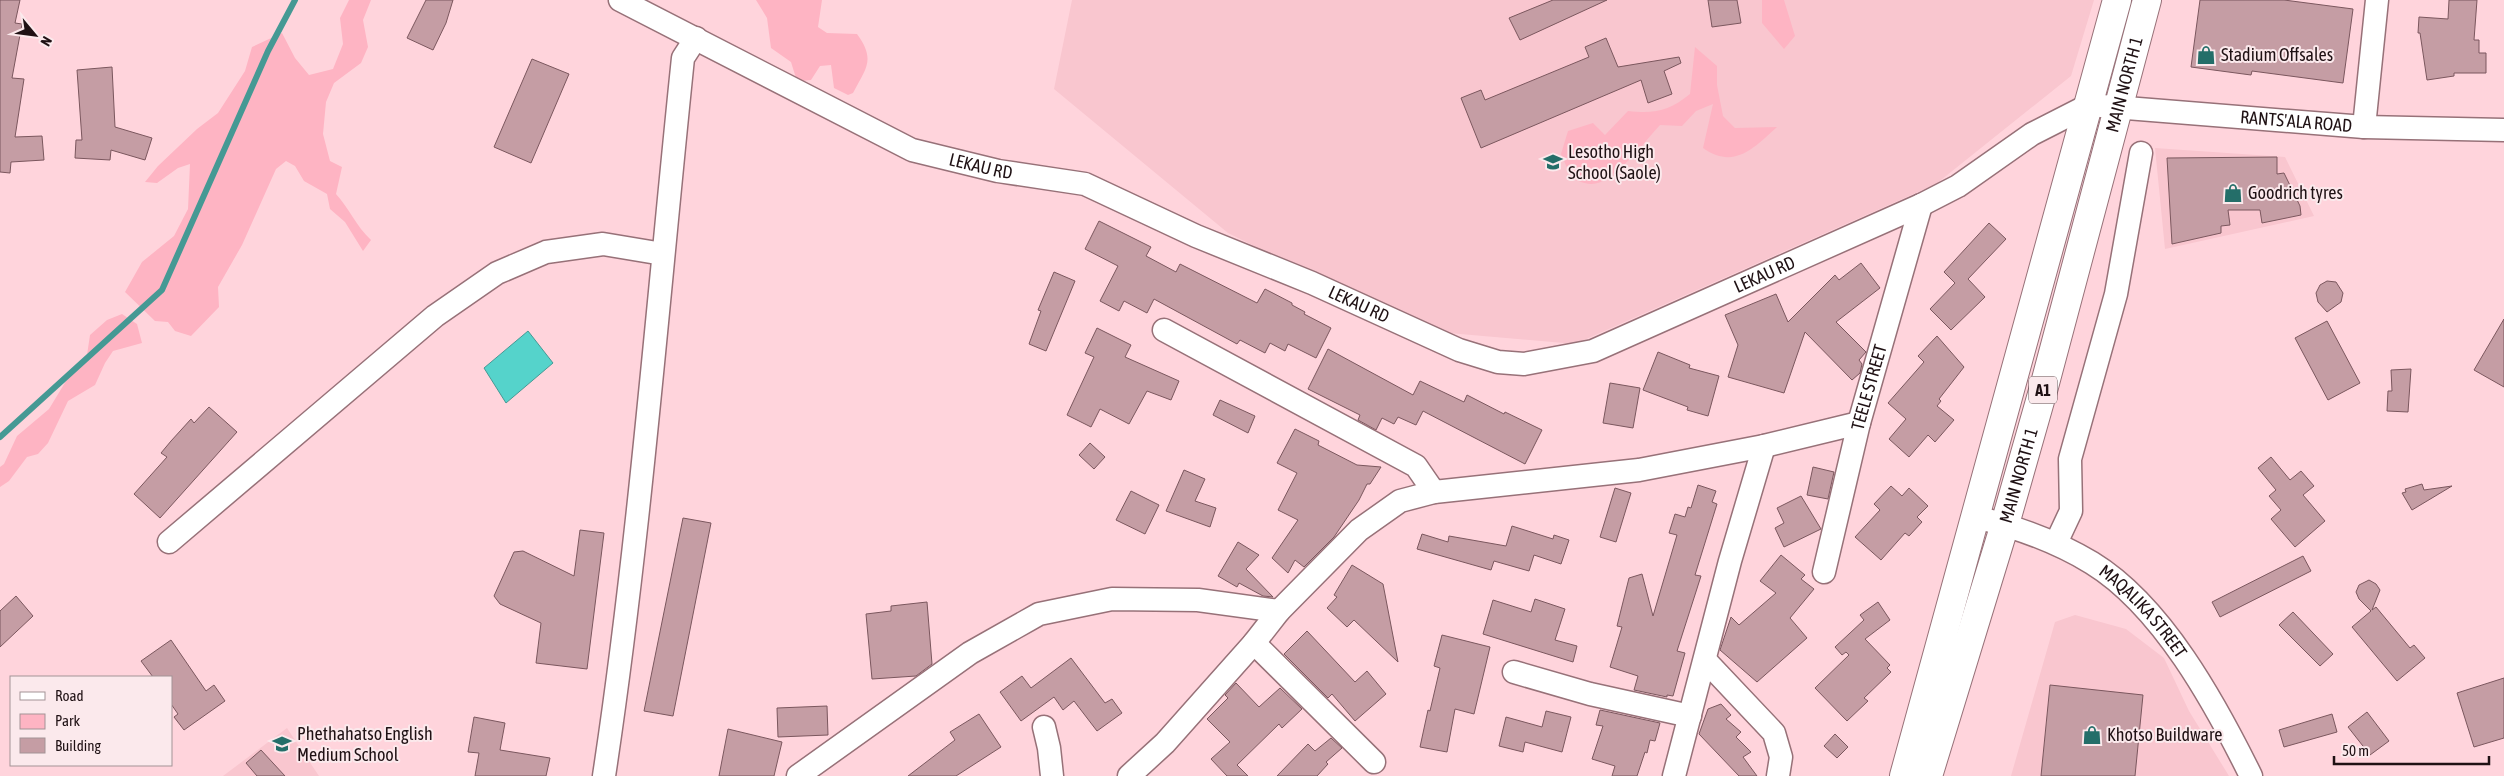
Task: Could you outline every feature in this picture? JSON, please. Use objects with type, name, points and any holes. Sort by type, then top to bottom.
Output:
[{"type":"main road","name":"MAIN NORTH 1","points":[[1904,776],[2117,0]]},
{"type":"main road","name":"MAIN NORTH 1","points":[[1928,776],[2005,524],[2147,0]]},
{"type":"street","name":"LEKAU RD","points":[[620,0],[912,150],[998,171],[1085,184],[1196,236],[1312,283],[1459,350],[1498,362],[1524,364],[1593,351],[1921,205],[1958,186],[2032,134],[2089,105]]},
{"type":"street","points":[[2364,127],[2377,0]]},
{"type":"street","points":[[604,776],[652,396],[663,254],[683,58],[696,38]]},
{"type":"street","name":"RANTS'ALA ROAD","points":[[2089,105],[2364,127],[2504,130]]},
{"type":"street","points":[[2056,543],[2071,511],[2070,459],[2116,294],[2141,153]]},
{"type":"street","name":"TEELE STREET","points":[[1824,572],[1859,423],[1921,205]]},
{"type":"street","points":[[169,542],[435,316],[497,273],[546,252],[603,244],[663,254]]},
{"type":"street","points":[[1164,330],[1416,466],[1434,492]]},
{"type":"street","points":[[1129,776],[1165,743],[1254,643],[1279,611],[1359,530],[1400,501],[1434,492],[1638,470],[1764,446],[1859,423]]},
{"type":"street","points":[[1674,776],[1764,446]]},
{"type":"street","name":"MAQALIKA STREET","points":[[1976,517],[2005,524],[2056,543],[2093,564],[2135,597],[2165,631],[2233,741],[2251,776]]},
{"type":"street","points":[[798,776],[970,653],[1039,614],[1112,599],[1198,600],[1279,611]]},
{"type":"street","points":[[1254,643],[1374,762]]},
{"type":"street","points":[[1705,660],[1774,733],[1781,757],[1778,776]]},
{"type":"street","points":[[1514,672],[1590,694],[1690,716]]},
{"type":"street","points":[[1044,727],[1049,748],[1052,776]]},
{"type":"shaded area","name":"Lesotho High School (Saole)","points":[[1072,0],[2094,0],[2071,76],[1936,184],[1575,344],[1426,331],[1228,233],[1054,89]]},
{"type":"shaded area","points":[[2155,148],[2285,157],[2314,216],[2165,249]]},
{"type":"shaded area","points":[[2075,615],[2126,629],[2164,658],[2189,711],[2229,776],[2011,776],[2055,622]]},
{"type":"shaded area","name":"Phethahatso English Medium School","points":[[287,728],[319,776],[223,776]]},
{"type":"green space","points":[[349,0],[371,0],[363,20],[368,47],[361,63],[334,83],[326,102],[323,134],[330,161],[342,167],[336,194],[371,240],[363,251],[345,222],[330,209],[327,194],[304,181],[295,166],[286,161],[276,169],[242,245],[218,287],[219,307],[191,336],[175,331],[168,322],[155,321],[125,292],[142,262],[174,236],[188,209],[190,164],[178,168],[157,183],[145,182],[158,166],[197,129],[218,113],[245,71],[252,47],[282,33],[295,58],[309,75],[333,69],[343,44],[340,18]]},
{"type":"green space","points":[[756,0],[822,0],[818,27],[827,33],[857,34],[866,51],[867,64],[853,93],[848,95],[834,88],[831,65],[820,66],[811,80],[801,81],[796,78],[791,62],[771,48],[767,18]]},
{"type":"green space","points":[[1762,0],[1784,0],[1795,36],[1784,49],[1762,23]]},
{"type":"green space","points":[[1695,47],[1717,66],[1717,85],[1723,116],[1735,128],[1777,127],[1752,149],[1743,154],[1734,157],[1724,157],[1714,154],[1703,148],[1713,104],[1696,111],[1682,126],[1660,125],[1628,161],[1599,183],[1590,184],[1572,179],[1561,154],[1568,131],[1593,123],[1605,135],[1628,111],[1646,112],[1661,110],[1682,100],[1690,94]]},
{"type":"green space","points":[[122,314],[137,324],[142,343],[113,351],[95,385],[68,401],[48,443],[38,454],[27,457],[9,481],[0,487],[0,467],[4,464],[17,436],[49,409],[66,381],[87,355],[90,335],[107,320]]},
{"type":"water","points":[[528,331],[553,363],[506,403],[484,368]]},
{"type":"building","points":[[0,0],[20,0],[15,23],[22,24],[12,78],[24,79],[15,137],[42,136],[44,160],[11,162],[10,173],[0,172]]},
{"type":"building","points":[[426,0],[453,0],[446,23],[433,50],[407,38]]},
{"type":"building","points":[[1553,0],[1607,0],[1520,40],[1509,18]]},
{"type":"building","points":[[1708,0],[1737,0],[1741,23],[1712,27]]},
{"type":"building","points":[[2200,0],[2284,0],[2353,9],[2343,83],[2252,71],[2251,75],[2191,67]]},
{"type":"building","points":[[2449,0],[2477,0],[2474,40],[2479,40],[2479,53],[2486,53],[2486,73],[2454,73],[2454,76],[2427,80],[2420,33],[2418,33],[2419,17],[2448,19]]},
{"type":"building","points":[[1606,38],[1618,67],[1679,57],[1681,63],[1664,71],[1672,94],[1648,103],[1641,80],[1481,148],[1461,98],[1481,90],[1485,100],[1589,57],[1585,47]]},
{"type":"building","points":[[532,59],[569,74],[531,163],[494,147]]},
{"type":"building","points":[[112,67],[115,127],[152,138],[145,160],[111,150],[110,160],[75,158],[76,140],[82,140],[77,70]]},
{"type":"building","points":[[2277,157],[2277,174],[2284,173],[2300,206],[2301,215],[2262,223],[2260,210],[2228,210],[2230,225],[2221,226],[2221,233],[2172,244],[2167,158]]},
{"type":"building","points":[[1099,221],[1151,247],[1146,256],[1176,272],[1180,264],[1257,303],[1265,289],[1292,303],[1292,305],[1305,312],[1304,314],[1331,328],[1316,358],[1288,344],[1285,351],[1270,343],[1265,353],[1240,340],[1237,344],[1154,299],[1147,313],[1124,301],[1119,311],[1100,301],[1118,266],[1085,249]]},
{"type":"building","points":[[1989,223],[2006,239],[1968,279],[1985,297],[1951,330],[1930,309],[1955,283],[1944,272]]},
{"type":"building","points":[[1861,263],[1880,288],[1836,322],[1866,352],[1859,360],[1862,364],[1860,373],[1852,380],[1805,332],[1784,393],[1728,377],[1738,345],[1725,315],[1776,294],[1788,322],[1835,275],[1839,280]]},
{"type":"building","points":[[1054,272],[1075,281],[1046,351],[1029,344],[1041,311],[1038,310]]},
{"type":"building","points":[[2327,281],[2336,282],[2343,293],[2341,302],[2327,312],[2318,302],[2316,293],[2320,285]]},
{"type":"building","points":[[2504,319],[2504,387],[2474,370]]},
{"type":"building","points":[[2327,321],[2360,383],[2328,400],[2295,338]]},
{"type":"building","points":[[1097,328],[1131,345],[1125,357],[1179,381],[1171,400],[1147,391],[1129,424],[1100,409],[1091,427],[1067,415],[1094,357],[1085,353]]},
{"type":"building","points":[[1937,336],[1964,367],[1939,399],[1941,401],[1937,406],[1954,420],[1935,442],[1928,435],[1909,457],[1889,439],[1906,419],[1888,403],[1924,362],[1918,356]]},
{"type":"building","points":[[1328,349],[1413,395],[1420,381],[1464,402],[1467,395],[1504,414],[1505,412],[1542,430],[1525,464],[1423,411],[1416,425],[1398,417],[1394,424],[1382,418],[1376,430],[1358,420],[1360,415],[1308,389]]},
{"type":"building","points":[[1658,352],[1690,365],[1689,368],[1719,376],[1708,416],[1687,410],[1688,407],[1643,390]]},
{"type":"building","points":[[2411,369],[2408,412],[2387,411],[2388,391],[2392,391],[2391,370]]},
{"type":"building","points":[[1610,383],[1640,388],[1633,428],[1603,423]]},
{"type":"building","points":[[1220,400],[1255,416],[1248,433],[1213,415]]},
{"type":"building","points":[[209,407],[237,432],[160,518],[134,494],[167,457],[161,453],[171,441],[191,419],[194,423]]},
{"type":"building","points":[[1295,429],[1319,441],[1318,445],[1357,465],[1381,467],[1370,484],[1367,484],[1359,500],[1334,537],[1304,567],[1295,560],[1288,573],[1272,558],[1298,520],[1278,510],[1297,473],[1277,463]]},
{"type":"building","points":[[1090,443],[1105,457],[1094,469],[1079,455]]},
{"type":"building","points":[[2271,457],[2290,480],[2301,471],[2314,486],[2303,495],[2325,521],[2295,547],[2271,519],[2281,510],[2269,496],[2276,490],[2258,468]]},
{"type":"building","points":[[1813,467],[1834,472],[1828,499],[1807,495]]},
{"type":"building","points":[[1184,470],[1205,479],[1195,501],[1216,508],[1210,527],[1166,511]]},
{"type":"building","points":[[2422,484],[2424,490],[2452,486],[2412,510],[2402,493],[2406,492],[2405,489]]},
{"type":"building","points":[[1698,485],[1716,491],[1712,502],[1717,504],[1695,575],[1701,576],[1677,651],[1685,653],[1673,696],[1667,695],[1667,697],[1634,690],[1638,676],[1610,667],[1622,627],[1617,626],[1629,578],[1642,574],[1653,616],[1677,535],[1669,533],[1675,514],[1685,517],[1688,507],[1691,508]]},
{"type":"building","points":[[1891,486],[1902,496],[1909,488],[1928,506],[1917,517],[1922,522],[1909,536],[1905,533],[1881,560],[1855,537],[1880,510],[1874,504]]},
{"type":"building","points":[[1615,488],[1631,493],[1616,542],[1600,537]]},
{"type":"building","points":[[1131,491],[1159,505],[1145,534],[1116,520]]},
{"type":"building","points":[[1801,496],[1821,529],[1784,547],[1775,528],[1784,523],[1777,508]]},
{"type":"building","points":[[683,518],[711,523],[673,716],[644,711]]},
{"type":"building","points":[[1512,526],[1553,539],[1554,535],[1569,540],[1561,564],[1534,555],[1529,571],[1494,561],[1491,570],[1417,549],[1422,534],[1448,542],[1449,536],[1506,546]]},
{"type":"building","points":[[580,530],[604,533],[587,669],[536,663],[541,623],[500,604],[494,596],[514,552],[523,551],[574,576]]},
{"type":"building","points":[[1238,542],[1259,555],[1246,569],[1273,597],[1263,596],[1239,583],[1237,587],[1218,576]]},
{"type":"building","points":[[1781,555],[1805,575],[1801,579],[1814,589],[1790,618],[1807,638],[1757,682],[1720,650],[1731,617],[1739,625],[1776,593],[1760,581]]},
{"type":"building","points":[[2303,556],[2311,571],[2220,617],[2212,602]]},
{"type":"building","points":[[1352,565],[1383,584],[1398,662],[1354,620],[1347,627],[1327,608],[1337,597],[1334,595]]},
{"type":"building","points":[[2369,580],[2376,584],[2380,590],[2372,610],[2376,607],[2410,648],[2414,645],[2425,658],[2397,681],[2352,627],[2371,611],[2359,599],[2356,592],[2359,585]]},
{"type":"building","points":[[16,596],[33,616],[0,647],[0,611]]},
{"type":"building","points":[[1535,599],[1565,609],[1555,640],[1577,646],[1573,662],[1483,634],[1493,600],[1531,612]]},
{"type":"building","points":[[927,602],[932,664],[916,676],[872,679],[866,614],[891,611],[891,606]]},
{"type":"building","points":[[1878,602],[1890,620],[1865,639],[1890,665],[1887,668],[1891,672],[1864,698],[1868,701],[1847,721],[1815,688],[1849,655],[1846,652],[1842,655],[1835,647],[1864,620],[1860,615]]},
{"type":"building","points":[[2293,612],[2333,654],[2320,666],[2279,625]]},
{"type":"building","points":[[1307,631],[1355,682],[1367,671],[1386,694],[1355,721],[1332,694],[1328,698],[1284,654]]},
{"type":"building","points":[[1442,635],[1490,647],[1474,714],[1455,709],[1447,752],[1420,747],[1440,668],[1434,666]]},
{"type":"building","points":[[171,640],[206,691],[214,685],[225,701],[184,730],[174,717],[178,714],[172,705],[172,676],[152,676],[141,661]]},
{"type":"building","points":[[1071,658],[1105,703],[1112,699],[1122,713],[1097,731],[1074,701],[1063,710],[1054,697],[1021,721],[1000,692],[1022,676],[1031,688]]},
{"type":"building","points":[[2504,678],[2504,738],[2474,747],[2457,693]]},
{"type":"building","points":[[1236,683],[1259,707],[1280,688],[1302,709],[1282,728],[1279,724],[1237,765],[1248,776],[1227,776],[1211,759],[1230,742],[1207,719],[1228,698],[1225,695]]},
{"type":"building","name":"Khotso Buildware","points":[[2050,685],[2143,695],[2135,776],[2041,776]]},
{"type":"building","points":[[1721,704],[1731,715],[1726,719],[1741,732],[1736,737],[1751,752],[1743,757],[1757,776],[1739,776],[1699,734],[1708,709]]},
{"type":"building","points":[[827,706],[828,735],[778,737],[777,708]]},
{"type":"building","points":[[1600,710],[1660,723],[1655,741],[1650,740],[1647,753],[1645,752],[1637,776],[1612,776],[1615,766],[1592,759],[1603,726],[1596,725]]},
{"type":"building","points":[[1546,711],[1571,717],[1562,752],[1525,742],[1523,752],[1499,746],[1506,717],[1542,727]]},
{"type":"building","points":[[2367,712],[2389,741],[2370,755],[2348,727]]},
{"type":"building","points":[[979,714],[1001,747],[956,776],[908,776],[955,740],[950,732]]},
{"type":"building","points":[[2332,714],[2337,732],[2284,747],[2279,730]]},
{"type":"building","points":[[474,717],[505,723],[500,750],[550,758],[546,776],[475,776],[479,753],[468,752]]},
{"type":"building","points":[[728,729],[782,742],[774,776],[719,776]]},
{"type":"building","points":[[1835,734],[1848,747],[1837,758],[1824,746]]},
{"type":"building","points":[[1331,738],[1342,748],[1326,762],[1328,764],[1317,776],[1277,776],[1308,744],[1315,751]]},
{"type":"building","points":[[261,750],[285,776],[257,776],[246,763]]},
{"type":"waterway","points":[[0,437],[162,290],[268,51],[295,0]]},
{"type":"place","name":"Stadium Offsales","points":[[2206,55]]},
{"type":"place","name":"Lesotho High School (Saole)","points":[[1553,162]]},
{"type":"place","name":"Goodrich tyres","points":[[2233,193]]},
{"type":"place","name":"Khotso Buildware","points":[[2092,735]]},
{"type":"place","name":"Phethahatso English Medium School","points":[[282,744]]}]
